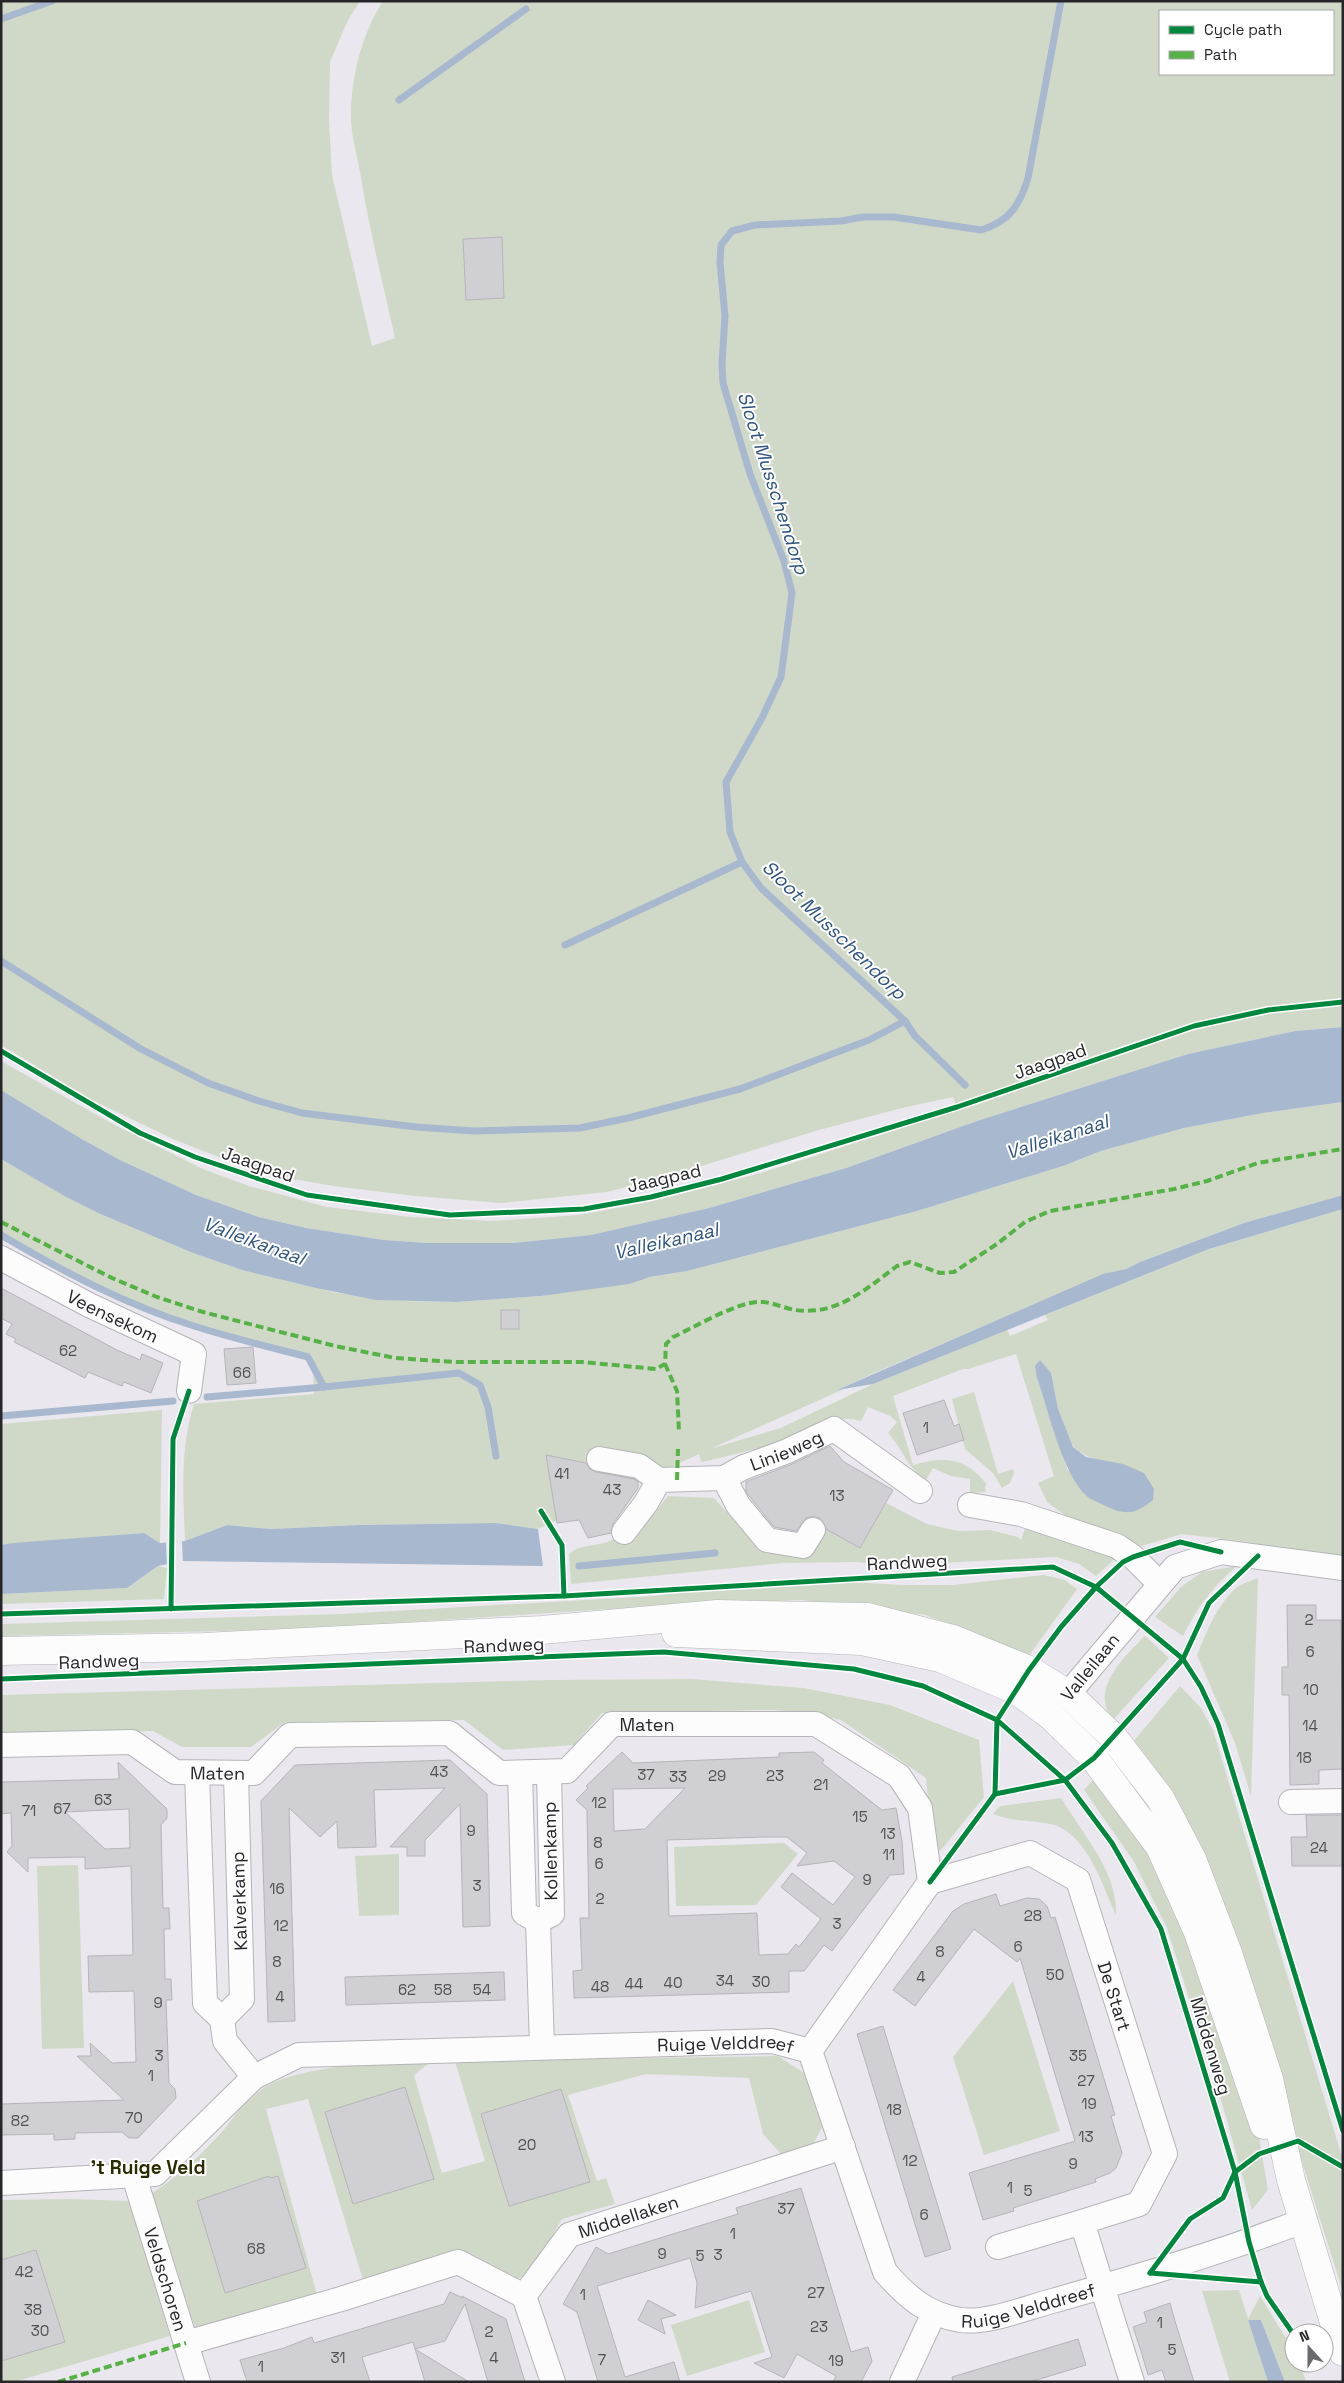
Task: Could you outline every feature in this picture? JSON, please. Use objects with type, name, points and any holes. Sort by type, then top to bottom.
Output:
[{"type":"main road","name":"Randweg","points":[[1,1650],[204,1647],[542,1630],[717,1614],[868,1617],[953,1639],[1029,1670],[1068,1694]]},
{"type":"main road","name":"Randweg","points":[[542,1630],[712,1634],[862,1641],[940,1658],[1016,1690],[1051,1716]]},
{"type":"main road","name":"Valleilaan","points":[[1051,1716],[1068,1694]]},
{"type":"main road","name":"Middenweg","points":[[1068,1694],[1113,1737],[1160,1798],[1192,1859],[1228,1953],[1268,2079],[1291,2180],[1305,2220],[1343,2352]]},
{"type":"main road","name":"Middenweg","points":[[1051,1716],[1094,1758],[1160,1847],[1198,1932],[1273,2150],[1291,2180]]},
{"type":"street","name":"Veensekom","points":[[1,1258],[89,1305],[194,1354],[188,1391]]},
{"type":"street","name":"Linieweg","points":[[659,1480],[724,1478],[744,1467],[784,1452],[834,1429],[920,1491]]},
{"type":"street","points":[[599,1458],[639,1466],[659,1480],[646,1503],[624,1532]]},
{"type":"street","points":[[724,1478],[738,1505],[767,1540],[803,1546],[813,1530]]},
{"type":"street","points":[[970,1505],[1021,1514],[1117,1546],[1133,1557],[1160,1584]]},
{"type":"street","name":"Valleilaan","points":[[1068,1694],[1175,1567],[1221,1552],[1343,1568]]},
{"type":"street","name":"Maten","points":[[1,1745],[132,1742],[175,1772],[236,1774],[254,1773],[290,1735],[449,1733],[499,1773],[520,1773],[567,1771],[612,1724],[816,1724],[899,1776],[920,1808],[930,1882]]},
{"type":"street","name":"Kollenkamp","points":[[538,1921],[552,1914],[549,1772]]},
{"type":"street","points":[[196,1773],[205,2003],[222,2019],[225,2041],[254,2077]]},
{"type":"street","name":"Kollenkamp","points":[[520,1773],[524,1913],[538,1921]]},
{"type":"street","name":"Kalverkamp","points":[[222,2019],[242,1999],[236,1774]]},
{"type":"street","points":[[1291,1802],[1343,1801]]},
{"type":"street","name":"De Start","points":[[930,1882],[1030,1853],[1078,1880],[1165,2154],[1139,2204],[998,2247]]},
{"type":"street","points":[[810,2051],[930,1882]]},
{"type":"street","name":"Kollenkamp","points":[[538,1921],[542,2047]]},
{"type":"street","name":"Ruige Velddreef","points":[[1,2183],[155,2174],[254,2077],[299,2055],[772,2041],[810,2051],[885,2272],[905,2295],[934,2313],[961,2320],[993,2318],[1249,2242],[1305,2220]]},
{"type":"street","name":"Middellaken","points":[[524,2296],[569,2235],[843,2147]]},
{"type":"street","name":"Veldschoren","points":[[134,2176],[198,2382]]},
{"type":"street","points":[[1082,2222],[1132,2382]]},
{"type":"street","points":[[186,2343],[341,2299],[458,2262],[524,2296],[553,2382]]},
{"type":"street","points":[[902,2382],[934,2313]]},
{"type":"green space","points":[[1,1],[360,1],[348,20],[330,62],[329,119],[332,175],[372,346],[395,338],[354,142],[351,106],[358,59],[375,14],[383,1],[1343,1],[1343,1027],[1295,1031],[1188,1054],[977,1121],[846,1168],[709,1208],[591,1235],[513,1243],[427,1243],[384,1240],[306,1228],[259,1217],[196,1195],[120,1160],[1,1090],[1,1061],[111,1123],[203,1169],[249,1186],[327,1207],[411,1217],[492,1221],[579,1215],[653,1201],[761,1173],[958,1110],[953,1097],[902,1108],[819,1130],[682,1172],[607,1192],[501,1203],[415,1196],[333,1186],[282,1177],[226,1160],[173,1139],[92,1100],[1,1045]]},
{"type":"green space","points":[[1343,1102],[1343,1195],[1244,1223],[1126,1269],[1103,1275],[874,1373],[839,1389],[844,1389],[710,1449],[781,1428],[873,1384],[1007,1330],[1010,1336],[1048,1320],[1045,1315],[1209,1249],[1343,1209],[1343,1556],[1283,1551],[1249,1542],[1182,1534],[1135,1548],[1113,1533],[1066,1516],[1047,1502],[1038,1483],[1054,1476],[1016,1354],[963,1369],[893,1396],[913,1465],[934,1460],[954,1461],[963,1464],[979,1476],[987,1485],[985,1486],[986,1492],[970,1493],[970,1479],[951,1476],[933,1468],[926,1480],[914,1470],[888,1433],[897,1422],[890,1416],[868,1407],[861,1421],[840,1419],[830,1421],[773,1444],[711,1460],[701,1462],[699,1454],[538,1529],[496,1523],[358,1525],[271,1529],[227,1525],[185,1541],[184,1454],[194,1404],[314,1394],[312,1355],[201,1326],[144,1306],[82,1277],[1,1234],[1,1159],[66,1197],[98,1213],[193,1253],[242,1270],[337,1293],[404,1301],[456,1302],[541,1296],[687,1271],[917,1211],[1063,1166],[1101,1151],[1184,1128],[1263,1113]],"holes":[[[1040,1360],[1044,1364],[1053,1383],[1059,1416],[1068,1440],[1083,1454],[1123,1464],[1068,1471],[1037,1378]]]},
{"type":"green space","points":[[974,1392],[998,1474],[1013,1469],[1014,1473],[1010,1483],[1002,1488],[993,1473],[965,1449],[952,1399]]},
{"type":"green space","points":[[162,1410],[160,1543],[144,1533],[1,1545],[1,1424]]},
{"type":"green space","points":[[668,1496],[714,1498],[760,1548],[810,1556],[827,1529],[861,1547],[886,1503],[927,1524],[958,1531],[990,1530],[1018,1537],[1021,1540],[1026,1526],[1117,1557],[1096,1576],[1079,1564],[1056,1557],[901,1565],[854,1562],[783,1563],[571,1584],[569,1554],[581,1548],[607,1542],[619,1535],[630,1543]]},
{"type":"green space","points":[[158,1566],[167,1568],[164,1599],[1,1604],[1,1594],[127,1588]]},
{"type":"green space","points":[[1237,1566],[1206,1598],[1183,1636],[1155,1617],[1181,1587],[1202,1572]]},
{"type":"green space","points":[[1044,1575],[1065,1580],[1077,1589],[1028,1657],[926,1615],[801,1600],[609,1609],[307,1629],[1,1636],[1,1624],[342,1614],[654,1596],[706,1589],[830,1581],[902,1585],[953,1585]]},
{"type":"green space","points":[[1258,1578],[1251,1796],[1235,1743],[1197,1655],[1223,1602],[1238,1586]]},
{"type":"green space","points":[[1145,1636],[1169,1658],[1112,1721],[1105,1704],[1105,1693],[1108,1683],[1118,1666]]},
{"type":"green space","points":[[692,1679],[804,1688],[890,1705],[979,1740],[984,1797],[941,1850],[933,1852],[926,1778],[841,1720],[805,1712],[771,1710],[602,1713],[574,1745],[503,1750],[464,1720],[285,1722],[251,1747],[182,1747],[153,1731],[1,1733],[1,1695],[549,1680]]},
{"type":"green space","points":[[1180,1686],[1201,1708],[1213,1730],[1343,2160],[1343,2292],[1289,2121],[1131,1744]]},
{"type":"green space","points":[[1097,1775],[1152,1849],[1205,1981],[1259,2137],[1268,2190],[1252,2210],[1222,2103],[1167,1928],[1133,1860],[1084,1790]]},
{"type":"green space","points":[[1061,1798],[1105,1868],[1115,1899],[1116,1915],[1092,1861],[1074,1837],[1063,1829],[1050,1824],[1015,1820],[993,1814],[1000,1806]]},
{"type":"green space","points":[[784,1843],[798,1854],[756,1905],[676,1906],[674,1847]]},
{"type":"green space","points":[[399,1854],[399,1915],[359,1916],[355,1856]]},
{"type":"green space","points":[[78,1865],[84,2048],[42,2049],[37,1866]]},
{"type":"green space","points":[[1013,1981],[1060,2131],[984,2155],[953,2057]]},
{"type":"green space","points":[[778,2056],[804,2073],[822,2127],[814,2143],[782,2155],[763,2134],[749,2078],[646,2074],[568,2095],[597,2181],[606,2178],[615,2204],[562,2219],[530,2274],[505,2283],[457,2257],[363,2280],[308,2099],[266,2109],[317,2295],[196,2331],[152,2193],[180,2173],[221,2133],[242,2106],[267,2086],[282,2079],[322,2069],[369,2064],[428,2064],[414,2075],[442,2173],[485,2161],[455,2061]]},
{"type":"green space","points":[[71,2199],[129,2201],[170,2336],[14,2382],[1,2382],[1,2200]]},
{"type":"green space","points":[[1239,2290],[1248,2319],[1260,2296],[1284,2335],[1284,2373],[1303,2373],[1306,2382],[1285,2382],[1261,2320],[1248,2320],[1268,2382],[1230,2382],[1202,2291]]},
{"type":"green space","points":[[749,2300],[765,2352],[687,2376],[671,2325]]},
{"type":"water","name":"Valleikanaal","points":[[1343,1027],[1343,1102],[1263,1113],[1184,1128],[1101,1151],[1063,1166],[917,1211],[687,1271],[650,1277],[629,1284],[541,1296],[456,1302],[376,1300],[242,1270],[193,1253],[98,1213],[66,1197],[1,1159],[1,1090],[120,1160],[196,1195],[259,1217],[306,1228],[384,1240],[427,1243],[513,1243],[591,1235],[709,1208],[846,1168],[977,1121],[1188,1054],[1295,1031]]},
{"type":"water","points":[[1343,1195],[1343,1209],[1209,1249],[873,1384],[837,1390],[1103,1274],[1126,1269],[1244,1223]]},
{"type":"water","points":[[1040,1360],[1051,1373],[1058,1409],[1073,1447],[1086,1457],[1123,1464],[1144,1473],[1154,1489],[1153,1500],[1132,1512],[1121,1512],[1091,1499],[1081,1490],[1065,1461],[1037,1378],[1035,1366]]},
{"type":"water","points":[[496,1523],[538,1529],[543,1566],[183,1561],[158,1566],[127,1588],[1,1594],[1,1545],[13,1543],[144,1533],[160,1543],[185,1541],[227,1525],[271,1529],[358,1525]]},
{"type":"water","points":[[1248,2320],[1261,2320],[1285,2382],[1268,2382]]},
{"type":"pier","points":[[182,1541],[183,1564],[167,1567],[166,1542]]},
{"type":"building","points":[[502,237],[504,298],[466,300],[463,239]]},
{"type":"building","points":[[1,1288],[117,1350],[140,1360],[142,1354],[163,1363],[151,1393],[124,1382],[122,1386],[88,1372],[85,1378],[14,1342],[16,1339],[6,1334],[12,1324],[1,1318]]},
{"type":"building","points":[[501,1310],[519,1310],[519,1329],[501,1329]]},
{"type":"building","points":[[253,1347],[256,1383],[227,1385],[224,1349]]},
{"type":"building","points":[[944,1400],[954,1426],[959,1424],[964,1440],[917,1455],[903,1413]]},
{"type":"building","points":[[830,1446],[844,1462],[893,1490],[860,1548],[826,1529],[821,1519],[814,1516],[806,1518],[796,1531],[774,1527],[746,1492],[746,1482],[790,1465]]},
{"type":"building","points":[[546,1455],[586,1463],[590,1469],[596,1472],[634,1479],[638,1482],[638,1488],[613,1524],[611,1533],[588,1538],[579,1520],[557,1523]]},
{"type":"building","points":[[1287,1605],[1316,1605],[1316,1620],[1341,1620],[1343,1769],[1319,1770],[1319,1784],[1290,1785],[1289,1695],[1282,1695],[1282,1667],[1288,1667]]},
{"type":"building","points":[[622,1752],[633,1763],[779,1757],[779,1753],[814,1752],[824,1760],[822,1763],[882,1810],[896,1808],[902,1841],[904,1874],[890,1875],[832,1951],[824,1945],[804,1971],[789,1971],[789,1992],[574,1998],[573,1971],[582,1970],[580,1918],[589,1918],[587,1810],[576,1800],[588,1788],[586,1786]],"holes":[[[685,1788],[645,1829],[614,1831],[613,1789]],[[787,1837],[807,1853],[797,1866],[834,1861],[855,1877],[833,1905],[792,1873],[781,1887],[821,1919],[799,1947],[796,1944],[788,1954],[759,1955],[757,1913],[669,1916],[667,1840]]]},
{"type":"building","points":[[450,1760],[487,1794],[490,1926],[463,1927],[460,1804],[425,1840],[425,1856],[407,1856],[407,1847],[390,1847],[445,1788],[374,1790],[376,1847],[338,1848],[337,1821],[320,1837],[289,1808],[295,2021],[268,2022],[261,1801],[295,1765]]},
{"type":"building","points":[[118,1762],[167,1809],[167,1818],[161,1825],[163,1908],[169,1908],[170,1929],[164,1929],[165,1979],[171,1979],[172,2000],[166,2000],[169,2083],[175,2089],[176,2098],[138,2138],[129,2138],[122,2132],[75,2133],[75,2139],[54,2140],[54,2134],[1,2135],[1,2104],[124,2100],[77,2056],[91,2056],[90,2043],[112,2063],[136,2062],[134,1991],[89,1992],[88,1956],[133,1955],[131,1866],[85,1869],[85,1857],[28,1858],[28,1872],[7,1852],[12,1846],[11,1813],[1,1814],[1,1782],[119,1779]],"holes":[[[129,1809],[130,1848],[105,1849],[65,1812]]]},
{"type":"building","points":[[1306,1815],[1343,1815],[1343,1866],[1292,1866],[1291,1837],[1307,1837]]},
{"type":"building","points":[[996,1894],[1000,1906],[1027,1898],[1039,1899],[1047,1906],[1051,1918],[1055,1917],[1115,2115],[1111,2116],[1122,2153],[1116,2168],[1110,2173],[1095,2179],[1096,2182],[1013,2208],[1014,2211],[983,2220],[969,2173],[1075,2141],[1020,1958],[1017,1962],[974,1929],[915,2006],[893,1990],[953,1911],[964,1904]]},
{"type":"building","points":[[504,1972],[505,2000],[346,2005],[345,1977]]},
{"type":"building","points":[[883,2026],[951,2249],[925,2257],[857,2034]]},
{"type":"building","points":[[405,2087],[434,2179],[353,2204],[325,2112]]},
{"type":"building","points":[[561,2089],[590,2182],[509,2206],[481,2114]]},
{"type":"building","points":[[269,2176],[270,2178],[278,2176],[306,2268],[225,2293],[197,2201]]},
{"type":"building","points":[[801,2188],[851,2352],[868,2347],[872,2361],[861,2382],[833,2382],[836,2376],[797,2354],[784,2378],[754,2363],[772,2357],[751,2291],[695,2308],[697,2283],[690,2258],[597,2286],[625,2377],[674,2362],[680,2382],[598,2382],[577,2312],[563,2304],[596,2247],[608,2254],[738,2214],[736,2208]]},
{"type":"building","points":[[36,2250],[65,2342],[1,2361],[1,2260]]},
{"type":"building","points":[[450,2292],[463,2298],[462,2296],[506,2319],[525,2382],[488,2382],[465,2304],[445,2341],[415,2349],[413,2342],[362,2357],[370,2382],[247,2382],[240,2360],[284,2348],[312,2337],[314,2343],[444,2304]]},
{"type":"building","points":[[648,2300],[676,2315],[661,2319],[665,2334],[638,2320]]},
{"type":"building","points":[[1170,2303],[1194,2382],[1166,2382],[1162,2370],[1148,2375],[1133,2327],[1147,2322],[1144,2312]]},
{"type":"building","points":[[1078,2339],[1086,2365],[1030,2382],[953,2382],[952,2377]]},
{"type":"building","points":[[415,2349],[469,2382],[425,2382]]},
{"type":"waterway","points":[[1,19],[52,1]]},
{"type":"waterway","name":"Sloot Musschendorp","points":[[965,1085],[915,1036],[905,1021],[761,888],[742,862],[730,832],[726,782],[762,718],[781,677],[792,593],[784,561],[750,474],[723,383],[722,364],[725,316],[720,262],[721,245],[732,231],[755,225],[841,221],[863,217],[894,217],[981,230],[991,227],[1006,217],[1017,204],[1028,178],[1061,1]]},
{"type":"waterway","points":[[399,100],[526,9]]},
{"type":"waterway","points":[[565,945],[742,862]]},
{"type":"waterway","points":[[1,961],[141,1049],[208,1083],[259,1101],[302,1113],[416,1127],[474,1131],[580,1128],[628,1118],[740,1089],[869,1040],[905,1021]]},
{"type":"waterway","points":[[1,1235],[95,1286],[169,1318],[308,1357],[324,1387],[459,1373],[480,1385],[488,1407],[496,1456]]},
{"type":"waterway","points":[[207,1397],[324,1387]]},
{"type":"waterway","points":[[1,1416],[173,1401]]},
{"type":"waterway","points":[[579,1566],[715,1553]]},
{"type":"marked path","points":[[1,1222],[112,1278],[157,1297],[203,1312],[335,1346],[395,1358],[455,1362],[582,1362],[656,1369],[665,1364],[666,1344],[673,1337],[738,1306],[763,1302],[795,1310],[810,1311],[824,1309],[850,1299],[897,1266],[910,1262],[940,1273],[954,1272],[997,1244],[1025,1222],[1050,1211],[1174,1189],[1207,1181],[1258,1163],[1343,1149]]},
{"type":"marked path","points":[[665,1364],[677,1391],[679,1432]]},
{"type":"marked path","points":[[677,1480],[678,1449]]},
{"type":"marked path","points":[[58,2382],[186,2343]]},
{"type":"cycle path","name":"Jaagpad","points":[[1,1051],[140,1133],[195,1157],[307,1195],[450,1215],[584,1209],[651,1197],[722,1179],[957,1107],[1194,1026],[1268,1010],[1343,1002]]},
{"type":"cycle path","points":[[171,1609],[173,1439],[189,1391]]},
{"type":"cycle path","points":[[541,1511],[562,1545],[564,1596]]},
{"type":"cycle path","points":[[930,1882],[995,1794],[997,1720],[1029,1670],[1061,1627],[1096,1587],[1123,1562],[1180,1542],[1221,1552]]},
{"type":"cycle path","points":[[995,1794],[1065,1780],[1094,1758],[1183,1659],[1209,1603],[1258,1556]]},
{"type":"cycle path","points":[[1,1614],[564,1596],[1053,1567],[1096,1587],[1183,1659],[1201,1687],[1218,1724],[1343,2131]]},
{"type":"cycle path","points":[[1,1679],[664,1652],[854,1669],[923,1686],[997,1720],[1065,1780],[1112,1843],[1161,1929],[1235,2172],[1249,2242],[1261,2282],[1267,2296],[1286,2323]]},
{"type":"cycle path","points":[[1150,2273],[1190,2219],[1223,2198],[1235,2172],[1259,2154],[1298,2141],[1343,2167]]},
{"type":"cycle path","points":[[1150,2273],[1261,2282]]},
{"type":"district","name":"'t Ruige Veld","points":[[148,2167]]}]
